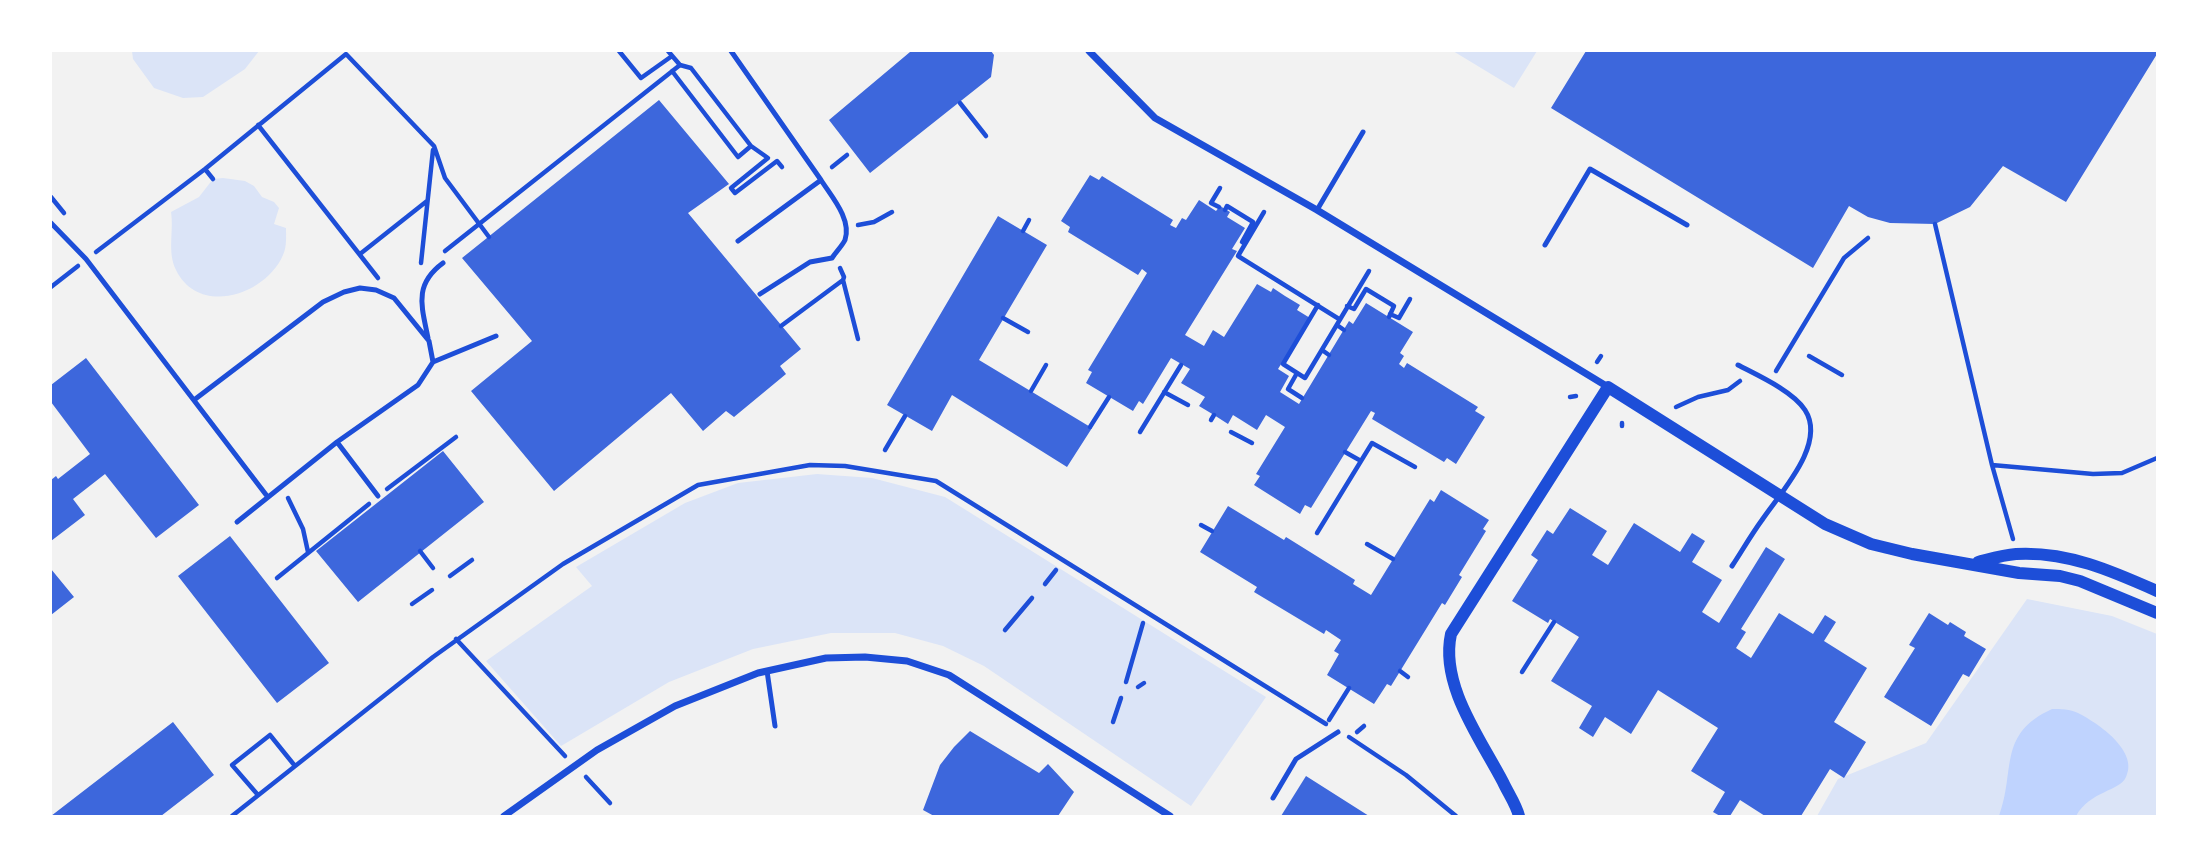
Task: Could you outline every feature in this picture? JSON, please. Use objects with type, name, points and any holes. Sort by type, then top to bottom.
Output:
[{"type":"street","points":[[1090,51],[1155,118],[1317,210],[1608,387],[1825,524],[1871,544],[1941,560],[2080,581],[2157,613]]},
{"type":"street","points":[[1519,816],[1455,689],[1448,649],[1451,634],[1608,387]]},
{"type":"street","points":[[1971,563],[2016,554],[2067,558],[2104,568],[2157,591]]},
{"type":"street","points":[[503,816],[597,750],[658,714],[708,692],[767,671],[842,657],[893,659],[921,664],[949,675],[1170,816]]},
{"type":"lane","points":[[731,51],[821,180],[847,227],[845,241],[832,258],[810,262],[760,294]]},
{"type":"lane","points":[[1317,210],[1363,132]]},
{"type":"lane","points":[[1545,244],[1590,169],[1687,225]]},
{"type":"lane","points":[[738,241],[821,180]]},
{"type":"lane","points":[[51,223],[86,260],[267,496]]},
{"type":"lane","points":[[433,362],[421,301],[423,284],[443,263]]},
{"type":"lane","points":[[194,400],[323,302],[344,292],[360,288],[376,290],[394,298],[429,341]]},
{"type":"lane","points":[[237,522],[337,442],[418,384],[433,362],[496,336]]},
{"type":"lane","points":[[1732,566],[1762,519],[1781,496],[1805,453],[1811,438],[1812,425],[1798,401],[1738,365]]},
{"type":"lane","points":[[337,442],[378,496]]},
{"type":"lane","points":[[767,671],[775,726]]},
{"type":"lane","points":[[1273,799],[1296,759],[1338,732]]},
{"type":"path","points":[[619,51],[641,78],[672,56]]},
{"type":"path","points":[[668,51],[680,65],[691,68],[751,146],[768,158],[731,188],[735,193],[777,161],[782,167]]},
{"type":"path","points":[[51,287],[205,169],[346,52],[433,146],[445,178],[489,237]]},
{"type":"path","points":[[443,252],[680,65]]},
{"type":"path","points":[[671,71],[738,157],[751,146]]},
{"type":"path","points":[[961,103],[986,136]]},
{"type":"path","points":[[258,125],[394,298]]},
{"type":"path","points":[[423,284],[420,273],[433,146]]},
{"type":"path","points":[[832,167],[847,155]]},
{"type":"path","points":[[205,169],[213,179]]},
{"type":"path","points":[[1219,207],[1211,203],[1220,188]]},
{"type":"path","points":[[360,254],[428,200]]},
{"type":"path","points":[[1225,209],[1227,206],[1253,222],[1242,242],[1245,244]]},
{"type":"path","points":[[874,222],[892,212]]},
{"type":"path","points":[[1264,212],[1238,256],[1339,319]]},
{"type":"path","points":[[1023,231],[1029,220]]},
{"type":"path","points":[[1935,224],[2012,539]]},
{"type":"path","points":[[1769,382],[1844,258],[1868,238]]},
{"type":"path","points":[[1318,305],[1283,365],[1305,378],[1368,271]]},
{"type":"path","points":[[781,326],[844,278],[858,339]]},
{"type":"path","points":[[1347,306],[1354,309],[1366,289],[1394,306],[1390,315],[1399,318],[1410,299]]},
{"type":"path","points":[[1003,318],[1028,332]]},
{"type":"path","points":[[1337,325],[1344,330]]},
{"type":"path","points":[[1322,350],[1329,355]]},
{"type":"path","points":[[1597,362],[1601,356]]},
{"type":"path","points":[[1809,356],[1842,375]]},
{"type":"path","points":[[1031,391],[1046,365]]},
{"type":"path","points":[[1140,432],[1181,365]]},
{"type":"path","points":[[1676,407],[1698,397],[1728,390],[1752,372]]},
{"type":"path","points":[[1297,373],[1288,389],[1302,398]]},
{"type":"path","points":[[1164,392],[1188,405]]},
{"type":"path","points":[[1090,427],[1109,397]]},
{"type":"path","points":[[885,450],[905,416]]},
{"type":"path","points":[[1231,432],[1252,443]]},
{"type":"path","points":[[277,578],[456,437]]},
{"type":"path","points":[[1317,533],[1372,443],[1415,467]]},
{"type":"path","points":[[1345,452],[1361,461]]},
{"type":"path","points":[[1992,465],[2122,474],[2157,458]]},
{"type":"path","points":[[232,816],[456,639],[563,564],[698,485],[791,467],[845,466],[936,481],[1406,775],[1456,816]]},
{"type":"path","points":[[293,504],[308,552]]},
{"type":"path","points":[[1201,525],[1212,531]]},
{"type":"path","points":[[1367,544],[1393,559]]},
{"type":"path","points":[[421,551],[433,568]]},
{"type":"path","points":[[450,576],[472,560]]},
{"type":"path","points":[[1045,584],[1056,570]]},
{"type":"path","points":[[412,604],[432,590]]},
{"type":"path","points":[[1005,630],[1032,598]]},
{"type":"path","points":[[1126,682],[1143,622]]},
{"type":"path","points":[[1522,672],[1554,622]]},
{"type":"path","points":[[456,639],[561,752]]},
{"type":"path","points":[[1400,671],[1408,677]]},
{"type":"path","points":[[1138,687],[1144,683]]},
{"type":"path","points":[[1332,715],[1349,688]]},
{"type":"path","points":[[1113,722],[1121,698]]},
{"type":"path","points":[[1357,732],[1364,726]]},
{"type":"path","points":[[258,796],[232,765],[251,749],[270,735],[295,766]]},
{"type":"path","points":[[246,743],[251,749]]},
{"type":"path","points":[[586,777],[610,803]]},
{"type":"shaded area","points":[[132,51],[259,51],[245,69],[203,97],[183,98],[154,88],[133,59]]},
{"type":"shaded area","points":[[1453,51],[1537,51],[1514,88]]},
{"type":"shaded area","points":[[213,179],[245,181],[254,186],[262,197],[274,202],[279,208],[274,224],[286,228],[286,242],[283,255],[262,281],[248,290],[215,296],[200,293],[187,284],[176,270],[171,249],[171,212],[199,197]]},
{"type":"shaded area","points":[[817,474],[872,478],[945,497],[1266,697],[1191,806],[984,666],[943,646],[895,633],[831,633],[753,649],[669,682],[561,746],[486,661],[592,586],[576,567],[685,503],[738,483]]},
{"type":"shaded area","points":[[2027,599],[2112,616],[2157,634],[2157,816],[1817,816],[1838,779],[1926,743]]},
{"type":"water","points":[[2052,709],[2078,713],[2114,739],[2127,757],[2126,777],[2123,782],[2089,801],[2076,816],[1999,816],[2016,742],[2023,730],[2035,719]]},
{"type":"building","points":[[909,51],[991,51],[994,55],[991,77],[870,173],[829,120]]},
{"type":"building","points":[[1586,51],[2157,51],[2157,54],[2066,202],[2003,166],[1970,207],[1935,224],[1890,223],[1868,217],[1849,206],[1813,268],[1551,108]]},
{"type":"building","points":[[659,100],[729,184],[688,213],[801,349],[780,366],[786,374],[734,417],[726,411],[703,431],[671,393],[554,491],[471,391],[532,341],[462,258]]},
{"type":"building","points":[[1090,175],[1099,180],[1102,176],[1173,220],[1170,225],[1176,228],[1182,218],[1186,220],[1199,200],[1216,211],[1220,206],[1230,212],[1227,217],[1245,228],[1232,249],[1237,251],[1185,335],[1204,346],[1213,330],[1224,337],[1257,284],[1271,292],[1273,288],[1300,305],[1297,310],[1310,318],[1278,369],[1289,376],[1280,392],[1299,404],[1349,321],[1353,324],[1366,303],[1413,332],[1400,353],[1404,356],[1399,364],[1404,368],[1407,363],[1478,407],[1475,411],[1485,417],[1456,464],[1447,458],[1444,462],[1372,419],[1375,413],[1371,411],[1311,508],[1305,505],[1300,514],[1254,485],[1260,476],[1256,474],[1285,427],[1266,415],[1257,430],[1233,415],[1228,424],[1199,406],[1205,397],[1181,383],[1190,369],[1171,358],[1143,404],[1139,401],[1133,411],[1086,383],[1092,372],[1088,370],[1147,273],[1142,269],[1138,275],[1068,232],[1070,227],[1061,221]]},
{"type":"building","points":[[998,216],[1047,245],[979,360],[1092,428],[1067,467],[952,395],[932,431],[887,405]]},
{"type":"building","points":[[86,358],[199,505],[156,538],[105,474],[73,499],[85,515],[51,541],[51,480],[56,476],[58,479],[90,454],[51,402],[51,385]]},
{"type":"building","points":[[443,451],[484,502],[358,602],[316,551]]},
{"type":"building","points":[[1441,490],[1489,520],[1483,529],[1486,531],[1459,575],[1462,577],[1445,605],[1442,603],[1391,686],[1387,684],[1374,704],[1327,675],[1339,654],[1334,651],[1341,640],[1326,630],[1324,634],[1254,592],[1257,587],[1200,552],[1228,506],[1284,540],[1286,537],[1355,580],[1353,584],[1371,595],[1430,499],[1434,502]]},
{"type":"building","points":[[1570,508],[1607,531],[1592,555],[1608,565],[1634,523],[1680,552],[1692,533],[1705,541],[1692,562],[1722,580],[1702,612],[1719,623],[1766,547],[1785,559],[1741,629],[1746,632],[1736,648],[1751,658],[1779,613],[1813,634],[1825,615],[1836,622],[1824,641],[1867,668],[1834,722],[1866,742],[1844,778],[1830,769],[1801,816],[1765,816],[1740,800],[1730,816],[1720,816],[1713,812],[1725,792],[1691,771],[1718,728],[1658,690],[1631,734],[1605,717],[1593,737],[1579,728],[1592,706],[1551,681],[1579,637],[1550,619],[1548,623],[1512,601],[1538,560],[1531,555],[1547,530],[1553,534]]},
{"type":"building","points":[[230,536],[329,663],[277,703],[178,576]]},
{"type":"building","points":[[51,569],[74,597],[51,615]]},
{"type":"building","points":[[1929,613],[1966,632],[1964,636],[1986,649],[1969,677],[1963,674],[1931,726],[1884,697],[1915,648],[1909,645]]},
{"type":"building","points":[[173,722],[214,775],[161,816],[51,816]]},
{"type":"building","points":[[970,731],[1039,773],[1048,764],[1074,792],[1058,816],[934,816],[923,810],[940,765]]},
{"type":"building","points":[[1306,776],[1369,816],[1281,816]]}]
